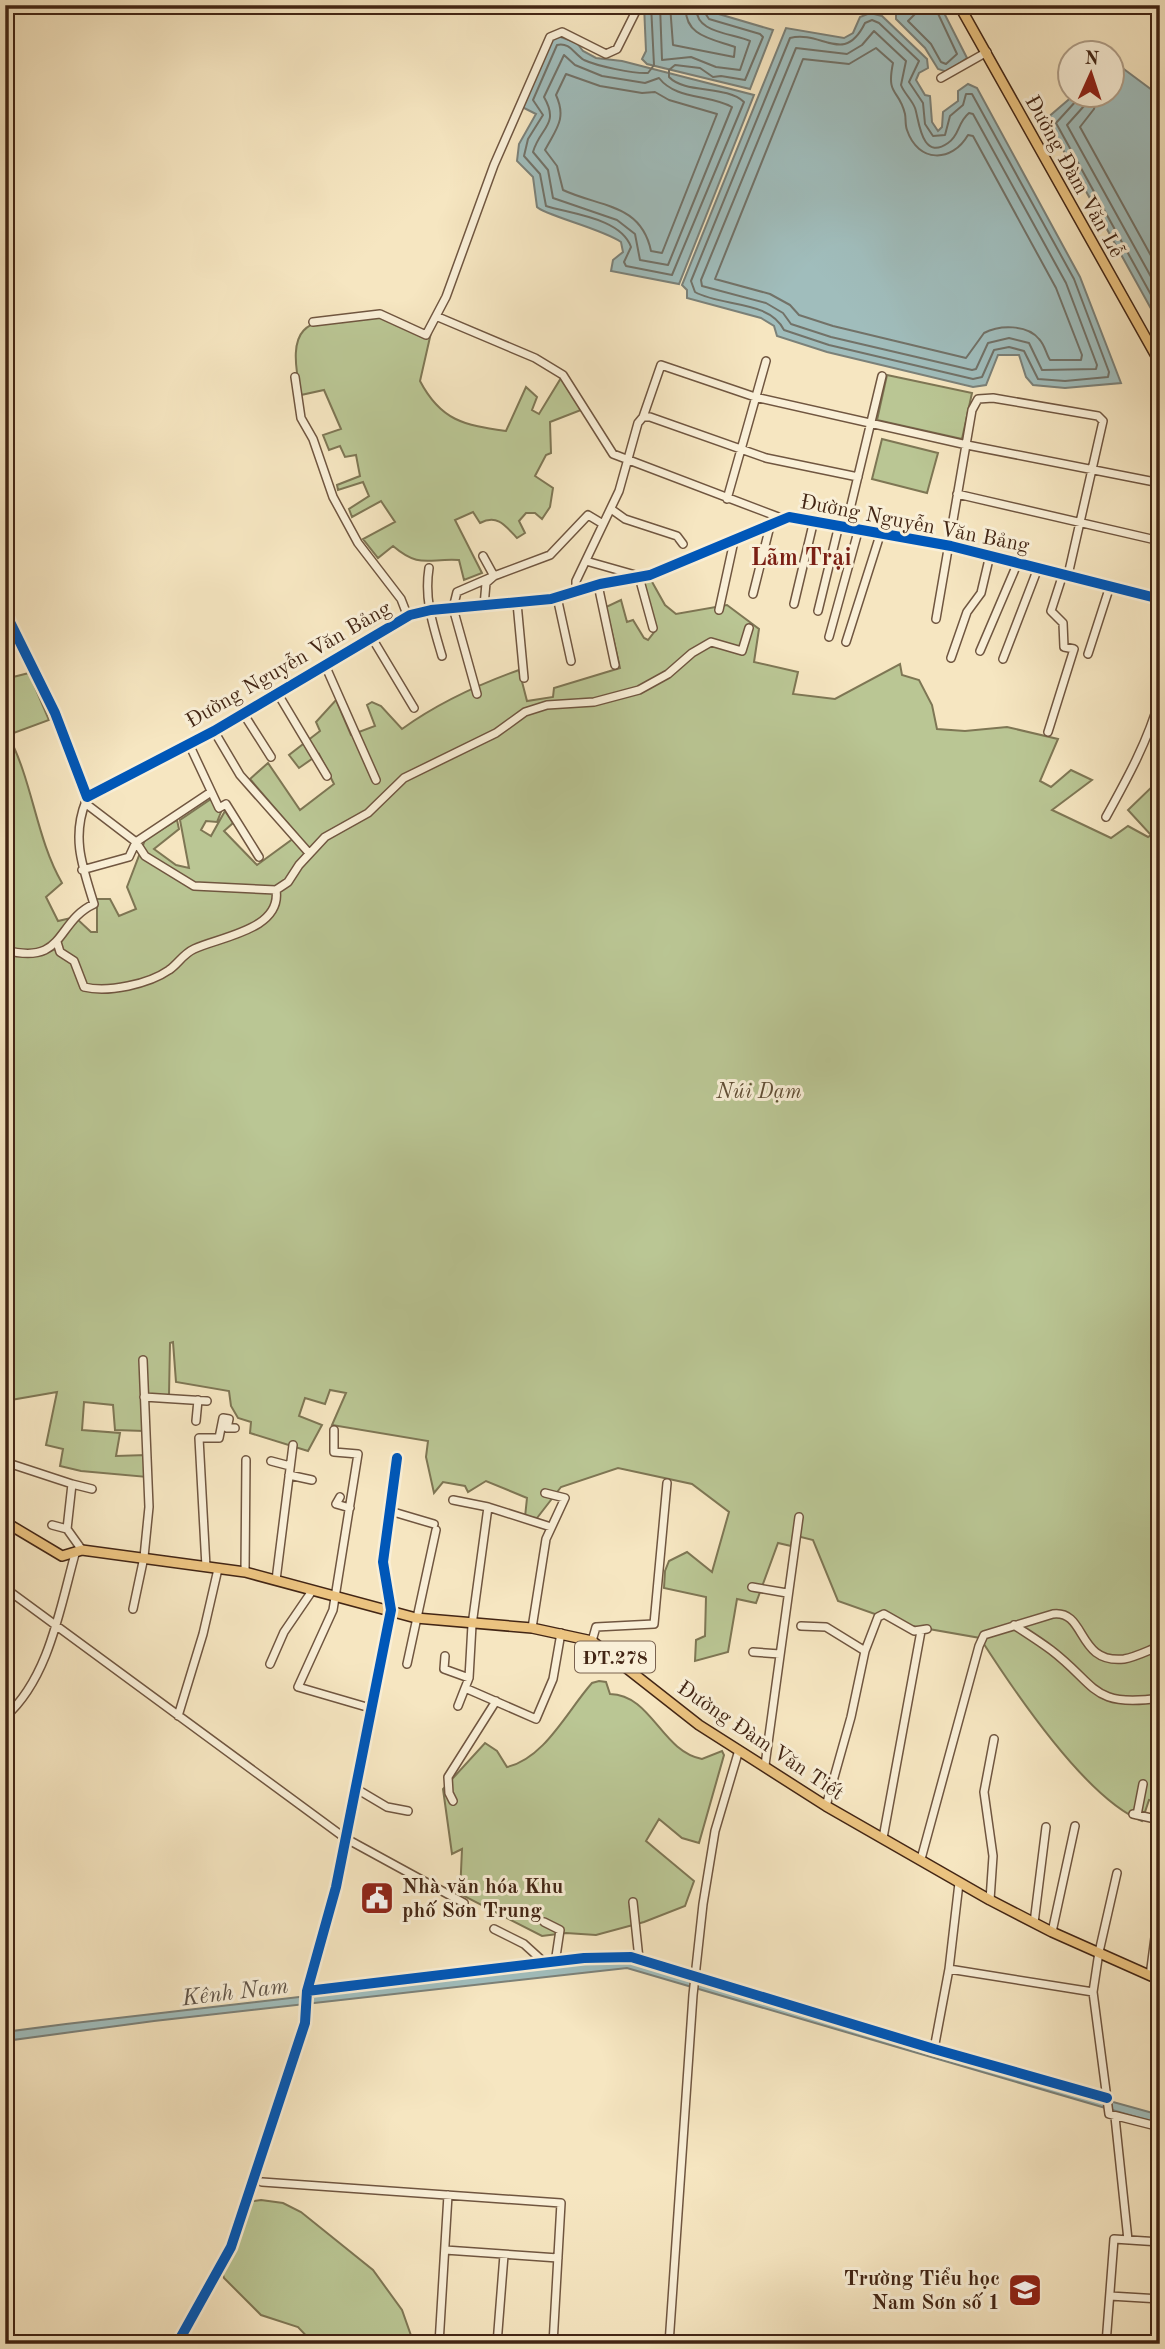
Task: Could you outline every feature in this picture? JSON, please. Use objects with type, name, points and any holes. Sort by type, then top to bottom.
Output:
[{"type":"main road","name":"Đường Đàm Văn Lễ","points":[[959,5],[1160,363]]},
{"type":"main road","name":"Đường Đàm Văn Tiết","points":[[5,1522],[56,1554],[67,1556],[78,1552],[144,1557],[246,1572],[416,1618],[561,1633],[592,1642],[699,1725],[826,1806],[1034,1923],[1160,1980]]},
{"type":"street","points":[[313,322],[380,314],[426,334],[438,317],[494,165],[550,37],[562,32],[611,54],[617,49],[639,5]]},
{"type":"street","points":[[941,78],[987,52]]},
{"type":"street","points":[[438,317],[557,370],[570,383],[607,449],[630,461],[782,518]]},
{"type":"street","points":[[727,499],[766,361]]},
{"type":"street","points":[[576,592],[576,581],[611,509],[630,461],[638,423],[643,417],[661,365],[755,397],[967,445],[1160,483]]},
{"type":"street","points":[[818,611],[858,477],[882,376]]},
{"type":"street","points":[[295,377],[301,418],[313,439],[333,498],[358,542],[401,599],[408,617]]},
{"type":"street","points":[[936,619],[951,546],[972,410],[980,398],[1098,416],[1103,421],[1081,523],[1051,611],[1063,623],[1064,647],[1074,649],[1048,732]]},
{"type":"street","points":[[643,417],[650,417],[765,458],[858,477]]},
{"type":"street","points":[[957,494],[1160,541]]},
{"type":"street","points":[[611,509],[625,519],[677,536],[683,544]]},
{"type":"street","points":[[477,694],[453,608],[457,592],[465,586],[550,555],[587,514],[603,524]]},
{"type":"street","name":"Đường Nguyễn Văn Bảng","points":[[86,800],[278,694],[408,617],[428,610],[557,597],[640,577],[733,541],[782,518],[814,520],[951,546],[1160,598]]},
{"type":"street","points":[[794,604],[814,520]]},
{"type":"street","points":[[752,594],[771,522]]},
{"type":"street","points":[[829,637],[859,528]]},
{"type":"street","points":[[846,642],[881,533]]},
{"type":"street","points":[[719,610],[733,541]]},
{"type":"street","points":[[483,555],[494,576]]},
{"type":"street","points":[[951,657],[967,612],[981,593],[990,555]]},
{"type":"street","points":[[586,561],[640,577],[653,628]]},
{"type":"street","points":[[980,651],[1018,562]]},
{"type":"street","points":[[429,568],[425,590],[442,656]]},
{"type":"street","points":[[1003,659],[1038,568]]},
{"type":"street","points":[[484,606],[486,583],[494,576]]},
{"type":"street","points":[[598,585],[615,665]]},
{"type":"street","points":[[1088,654],[1110,586]]},
{"type":"street","points":[[557,597],[571,661]]},
{"type":"street","points":[[517,603],[524,678]]},
{"type":"street","points":[[5,612],[55,713],[86,800],[136,842],[145,856],[194,886],[276,890],[288,882],[309,853],[325,837],[368,813],[404,778],[496,733],[524,712],[547,705],[594,702],[631,693],[668,674],[704,644],[719,643],[742,651],[750,628]]},
{"type":"street","points":[[372,638],[414,708]]},
{"type":"street","points":[[326,665],[376,780]]},
{"type":"street","points":[[278,694],[327,776]]},
{"type":"street","points":[[1106,817],[1135,763],[1153,723],[1160,698]]},
{"type":"street","points":[[243,713],[271,757]]},
{"type":"street","points":[[214,730],[240,775],[309,853]]},
{"type":"street","points":[[189,744],[219,807],[226,804],[259,857]]},
{"type":"street","points":[[82,870],[129,857],[136,842],[211,792]]},
{"type":"street","points":[[5,950],[35,953],[57,942],[79,914],[94,904],[82,870],[78,837],[86,800]]},
{"type":"street","points":[[5,837],[10,854],[5,896]]},
{"type":"street","points":[[57,942],[60,951],[74,961],[84,987],[94,989],[138,983],[163,974],[193,949],[261,922],[274,906],[276,890]]},
{"type":"street","points":[[133,1609],[144,1557],[149,1507],[149,1440],[143,1360]]},
{"type":"street","points":[[144,1397],[203,1400],[196,1421]]},
{"type":"street","points":[[206,1567],[199,1438],[219,1437],[223,1418],[229,1419],[227,1428],[236,1429]]},
{"type":"street","points":[[334,1430],[334,1452],[358,1454],[336,1598],[298,1686],[370,1708]]},
{"type":"street","points":[[276,1580],[293,1445]]},
{"type":"street","points":[[177,2344],[231,2247],[305,2023],[307,1991],[336,1887],[391,1610],[383,1562],[397,1458]]},
{"type":"street","points":[[246,1460],[246,1572]]},
{"type":"street","points":[[271,1461],[290,1466]]},
{"type":"street","points":[[5,1462],[92,1489]]},
{"type":"street","points":[[289,1475],[312,1480]]},
{"type":"street","points":[[592,1642],[596,1627],[654,1624],[667,1483]]},
{"type":"street","points":[[5,1717],[26,1696],[55,1624],[78,1552],[66,1529],[72,1484]]},
{"type":"street","points":[[531,1629],[551,1527],[565,1498],[545,1493]]},
{"type":"street","points":[[340,1497],[336,1504],[350,1508]]},
{"type":"street","points":[[453,1500],[488,1507],[551,1527]]},
{"type":"street","points":[[458,1706],[469,1678],[472,1625],[488,1507]]},
{"type":"street","points":[[390,1511],[435,1527],[407,1664]]},
{"type":"street","points":[[765,1765],[799,1517]]},
{"type":"street","points":[[52,1525],[66,1529]]},
{"type":"street","points":[[178,1716],[203,1634],[218,1569]]},
{"type":"street","points":[[752,1587],[787,1593]]},
{"type":"street","points":[[5,1588],[345,1838],[464,1903]]},
{"type":"street","points":[[270,1664],[284,1632],[312,1591]]},
{"type":"street","points":[[921,1859],[984,1635],[1064,1613],[1074,1622],[1090,1651],[1110,1658],[1128,1658],[1160,1646]]},
{"type":"street","points":[[826,1806],[851,1717],[865,1651],[881,1614],[914,1631],[924,1630],[883,1838]]},
{"type":"street","points":[[1014,1625],[1052,1651],[1087,1686],[1116,1700],[1160,1699]]},
{"type":"street","points":[[802,1626],[827,1628],[865,1651]]},
{"type":"street","points":[[465,1688],[536,1719],[553,1679],[561,1633]]},
{"type":"street","points":[[753,1652],[780,1654]]},
{"type":"street","points":[[446,1656],[444,1669],[469,1678]]},
{"type":"street","points":[[453,1801],[449,1793],[448,1777],[496,1701]]},
{"type":"street","points":[[990,1900],[993,1856],[984,1792],[994,1739]]},
{"type":"street","points":[[669,2344],[695,1976],[710,1856],[739,1750]]},
{"type":"street","points":[[1143,1784],[1135,1814],[1160,1820]]},
{"type":"street","points":[[355,1788],[387,1807],[408,1811]]},
{"type":"street","points":[[1052,1932],[1075,1826]]},
{"type":"street","points":[[1034,1923],[1046,1827]]},
{"type":"street","points":[[1117,1873],[1098,1952],[1093,1992],[1128,2240]]},
{"type":"street","points":[[934,2049],[949,1969],[959,1883]]},
{"type":"street","points":[[1150,1976],[1160,1899]]},
{"type":"street","points":[[633,1902],[639,1959]]},
{"type":"street","points":[[544,1922],[560,1930],[555,1962]]},
{"type":"street","points":[[494,1929],[524,1944],[546,1964]]},
{"type":"street","points":[[307,1991],[611,1956],[639,1959],[934,2049],[1107,2098]]},
{"type":"street","points":[[949,1969],[1093,1992]]},
{"type":"street","points":[[1112,2115],[1160,2127]]},
{"type":"street","points":[[262,2182],[561,2203],[553,2344]]},
{"type":"street","points":[[439,2344],[448,2195]]},
{"type":"street","points":[[1106,2344],[1114,2239],[1160,2242]]},
{"type":"street","points":[[445,2250],[558,2259]]},
{"type":"street","points":[[498,2344],[504,2255]]},
{"type":"street","points":[[1110,2296],[1160,2300]]},
{"type":"green space","points":[[377,315],[422,336],[433,324],[420,381],[436,405],[455,419],[506,431],[526,387],[537,397],[532,410],[539,414],[561,378],[581,410],[550,422],[551,453],[546,455],[535,476],[553,488],[550,507],[542,519],[535,513],[526,513],[519,521],[525,533],[517,538],[496,520],[480,523],[473,512],[455,520],[482,573],[464,580],[459,560],[418,560],[410,558],[393,546],[378,558],[363,539],[395,522],[381,501],[352,517],[349,509],[369,496],[363,482],[338,490],[337,485],[360,476],[356,455],[345,457],[340,446],[329,450],[323,435],[341,429],[324,390],[301,395],[296,368],[296,349],[300,335],[308,327],[320,322]]},
{"type":"green space","points":[[887,375],[972,393],[962,439],[877,420]]},
{"type":"green space","points":[[882,439],[938,453],[927,493],[872,479]]},
{"type":"green space","name":"Núi Dạm","points":[[651,580],[665,605],[676,614],[727,605],[759,629],[754,662],[798,672],[793,694],[835,699],[900,664],[902,675],[919,680],[932,705],[937,729],[965,731],[1007,727],[1058,739],[1040,781],[1051,787],[1071,770],[1092,780],[1052,810],[1111,838],[1128,826],[1148,837],[1151,835],[1128,810],[1160,779],[1160,1802],[1149,1800],[1142,1821],[1120,1809],[1075,1767],[1031,1713],[980,1638],[906,1625],[838,1601],[813,1540],[793,1535],[791,1546],[778,1543],[756,1603],[737,1599],[728,1652],[695,1661],[696,1640],[705,1636],[706,1597],[664,1588],[665,1571],[669,1561],[687,1552],[712,1572],[729,1512],[692,1484],[618,1468],[561,1487],[537,1518],[525,1517],[527,1498],[486,1481],[468,1492],[465,1486],[443,1482],[434,1493],[426,1457],[428,1441],[332,1425],[346,1393],[330,1390],[325,1404],[305,1398],[299,1416],[322,1425],[308,1451],[250,1433],[251,1422],[238,1418],[231,1406],[229,1391],[176,1382],[173,1342],[170,1343],[169,1395],[141,1397],[144,1431],[115,1430],[113,1405],[84,1402],[82,1430],[120,1433],[116,1456],[146,1455],[147,1477],[81,1471],[60,1466],[63,1449],[46,1445],[57,1392],[5,1401],[5,1056],[12,1051],[5,1042],[5,679],[29,673],[49,720],[8,735],[23,772],[46,847],[62,883],[46,897],[58,921],[75,917],[91,932],[97,932],[97,899],[110,899],[119,916],[136,909],[127,887],[145,840],[177,820],[179,829],[154,849],[176,865],[189,868],[180,820],[211,799],[221,812],[217,822],[206,821],[201,830],[211,836],[225,811],[233,823],[224,831],[257,865],[298,835],[250,779],[268,763],[300,810],[334,784],[319,754],[299,768],[289,755],[320,731],[316,722],[336,700],[351,735],[375,726],[367,705],[372,702],[381,706],[402,729],[458,695],[519,670],[527,701],[553,697],[554,688],[620,668],[606,607],[621,600],[627,622],[633,620],[648,640],[655,631],[642,582]]},
{"type":"green space","points":[[606,1682],[610,1694],[636,1703],[676,1746],[688,1754],[702,1759],[722,1751],[724,1755],[699,1843],[682,1838],[659,1819],[646,1841],[694,1881],[685,1906],[644,1922],[596,1935],[566,1933],[542,1936],[460,1894],[462,1849],[452,1854],[443,1789],[485,1743],[497,1751],[507,1767],[533,1754],[592,1683]]},
{"type":"green space","points":[[261,2200],[283,2203],[301,2212],[373,2270],[402,2310],[414,2344],[314,2344],[298,2327],[261,2315],[224,2278],[220,2265],[246,2202]]},
{"type":"water","points":[[644,5],[714,5],[712,12],[773,30],[750,89],[647,64],[642,59],[646,51]]},
{"type":"water","points":[[919,5],[940,5],[967,58],[947,72],[938,69],[925,48],[896,19],[896,14]]},
{"type":"water","points":[[870,13],[882,16],[927,59],[928,68],[919,73],[916,80],[925,95],[930,96],[932,122],[938,131],[942,127],[943,112],[958,101],[958,91],[968,84],[977,88],[1080,277],[1121,383],[1065,388],[1033,385],[1026,377],[1019,355],[998,355],[986,385],[973,387],[827,352],[777,336],[774,326],[761,318],[687,298],[687,290],[682,285],[786,28],[844,38],[853,33],[860,17]]},
{"type":"water","points":[[558,36],[577,43],[583,51],[596,58],[622,61],[754,95],[679,284],[611,271],[613,260],[623,252],[621,242],[537,207],[533,177],[517,161],[519,144],[536,114],[522,107],[553,38]]},
{"type":"water","points":[[1126,71],[1160,96],[1160,325],[1046,119],[1059,108],[1126,108]]},
{"type":"water","name":"Kênh Nam","points":[[630,1961],[858,2031],[1160,2115],[1160,2124],[627,1968],[154,2021],[5,2041],[5,2032],[66,2024],[600,1962]]},
{"type":"cycle path","points":[[5,612],[55,713],[87,797],[214,731],[410,615],[431,610],[551,599],[600,584],[650,575],[789,517],[951,546],[1160,599]]},
{"type":"cycle path","points":[[177,2344],[231,2247],[305,2023],[307,1991],[336,1887],[391,1610],[383,1562],[397,1458]]},
{"type":"cycle path","points":[[307,1991],[584,1958],[631,1957],[934,2049],[1107,2098]]},
{"type":"place","name":"Nhà văn hóa Khu phố Sơn Trung","points":[[377,1898]]},
{"type":"place","name":"Trường Tiểu học Nam Sơn số 1","points":[[1025,2290]]},
{"type":"district","name":"Lãm Trại","points":[[801,557]]}]
